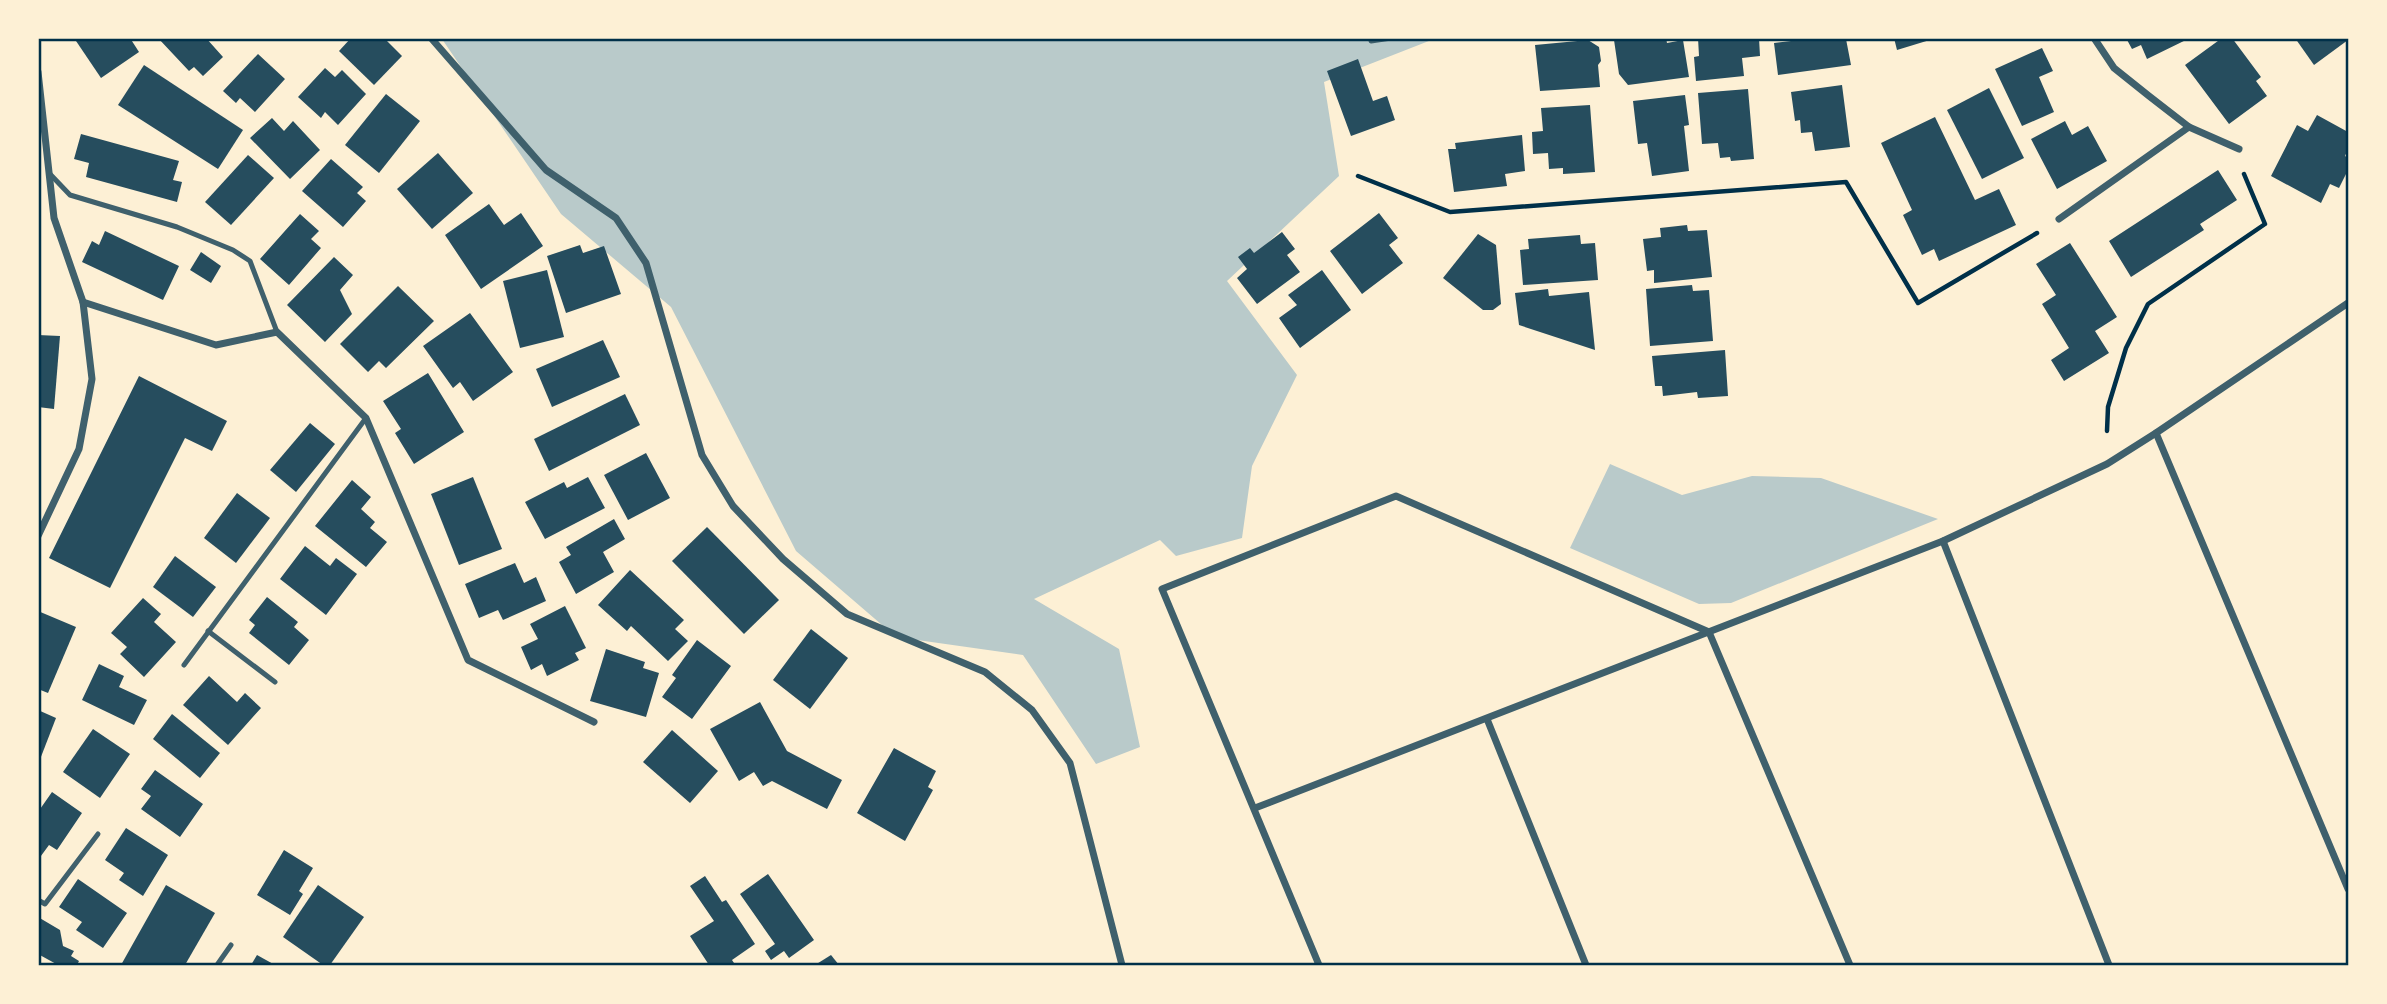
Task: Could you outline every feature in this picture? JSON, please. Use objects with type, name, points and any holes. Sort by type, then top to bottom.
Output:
[{"type":"street","points":[[432,38],[546,170],[616,218],[646,263],[702,455],[733,506],[783,559],[847,614],[985,672],[1032,710],[1070,763],[1122,965]]},
{"type":"street","points":[[2094,38],[2114,68],[2189,127],[2239,149]]},
{"type":"street","points":[[38,72],[54,218],[83,302],[92,379],[79,449],[38,536]]},
{"type":"street","points":[[2059,219],[2189,127]]},
{"type":"street","points":[[83,302],[215,345],[278,332],[366,418],[468,660],[594,722]]},
{"type":"street","points":[[1255,808],[1943,541],[2107,464],[2348,303]]},
{"type":"street","points":[[2157,433],[2348,889]]},
{"type":"street","points":[[1319,965],[1163,589],[1396,496],[1709,632],[1850,965]]},
{"type":"street","points":[[1943,541],[2109,965]]},
{"type":"street","points":[[1487,719],[1586,965]]},
{"type":"lane","points":[[1371,41],[1391,38]]},
{"type":"lane","points":[[49,173],[70,195],[177,227],[233,250],[250,261],[278,332]]},
{"type":"lane","points":[[184,665],[366,418]]},
{"type":"lane","points":[[208,631],[275,682]]},
{"type":"lane","points":[[38,900],[45,904],[99,834]]},
{"type":"lane","points":[[218,965],[230,946]]},
{"type":"path","points":[[2107,464],[2108,407],[2126,348],[2148,304],[2264,224],[2246,180],[2239,149]]},
{"type":"path","points":[[1358,176],[1450,212],[1846,182],[1918,303],[2059,219]]},
{"type":"shaded area","points":[[442,39],[1434,39],[1324,82],[1339,176],[1227,281],[1297,375],[1252,466],[1242,538],[1176,556],[1160,540],[1034,599],[1119,649],[1140,747],[1096,764],[1023,655],[896,637],[796,551],[671,307],[561,214]]},
{"type":"shaded area","points":[[1610,464],[1682,495],[1752,476],[1821,478],[1938,519],[1731,603],[1699,604],[1570,548]]},
{"type":"building","points":[[74,38],[130,38],[139,52],[101,78]]},
{"type":"building","points":[[158,38],[206,38],[223,57],[203,76],[194,67],[189,71]]},
{"type":"building","points":[[351,38],[384,38],[402,56],[374,85],[339,51]]},
{"type":"building","points":[[1666,38],[1667,43],[1683,40],[1689,77],[1628,85],[1619,74],[1614,40]]},
{"type":"building","points":[[1698,38],[1759,38],[1760,56],[1742,58],[1744,76],[1696,81],[1694,57],[1699,56]]},
{"type":"building","points":[[1791,38],[1846,39],[1851,65],[1778,75],[1774,43],[1791,41]]},
{"type":"building","points":[[1894,38],[1933,38],[1933,39],[1897,50]]},
{"type":"building","points":[[2126,38],[2190,38],[2147,59],[2141,45],[2132,49]]},
{"type":"building","points":[[2222,38],[2232,38],[2261,77],[2256,81],[2267,96],[2229,124],[2185,65]]},
{"type":"building","points":[[2295,38],[2348,38],[2348,40],[2314,65]]},
{"type":"building","points":[[1588,40],[1599,47],[1600,87],[1540,91],[1535,45]]},
{"type":"building","points":[[2042,48],[2053,71],[2039,77],[2054,112],[2022,126],[1995,69]]},
{"type":"building","points":[[258,54],[285,79],[255,112],[240,98],[236,103],[223,91]]},
{"type":"building","points":[[1358,59],[1373,101],[1387,96],[1395,120],[1351,136],[1327,71]]},
{"type":"building","points":[[144,65],[243,130],[218,169],[118,105]]},
{"type":"building","points":[[325,68],[335,77],[342,70],[366,94],[338,125],[325,112],[321,118],[298,97]]},
{"type":"building","points":[[1842,85],[1850,147],[1815,151],[1812,132],[1801,133],[1800,120],[1795,121],[1791,92]]},
{"type":"building","points":[[1989,88],[2024,158],[1982,179],[1947,110]]},
{"type":"building","points":[[1748,89],[1754,159],[1731,161],[1730,157],[1720,158],[1718,143],[1702,144],[1698,93]]},
{"type":"building","points":[[386,94],[420,121],[379,173],[345,145]]},
{"type":"building","points":[[1685,95],[1689,125],[1684,126],[1689,171],[1652,176],[1647,143],[1638,144],[1633,101]]},
{"type":"building","points":[[1590,105],[1595,172],[1563,174],[1563,168],[1549,169],[1548,153],[1533,154],[1532,132],[1543,131],[1541,108]]},
{"type":"building","points":[[2317,115],[2348,132],[2348,149],[2345,156],[2348,158],[2348,170],[2339,188],[2330,184],[2321,203],[2271,176],[2297,125],[2308,131]]},
{"type":"building","points":[[1935,117],[1975,200],[1999,189],[2016,225],[1939,261],[1934,249],[1922,255],[1903,215],[1912,210],[1881,143]]},
{"type":"building","points":[[272,118],[284,131],[293,121],[320,150],[290,179],[250,138]]},
{"type":"building","points":[[2065,121],[2072,135],[2088,126],[2107,161],[2057,189],[2031,139]]},
{"type":"building","points":[[81,134],[179,161],[173,180],[182,182],[177,202],[86,177],[89,163],[74,159]]},
{"type":"building","points":[[1522,135],[1525,171],[1505,174],[1507,186],[1454,192],[1448,149],[1456,149],[1455,143]]},
{"type":"building","points":[[438,153],[473,193],[432,229],[397,189]]},
{"type":"building","points":[[248,155],[274,178],[231,225],[205,202]]},
{"type":"building","points":[[331,159],[363,187],[357,193],[366,201],[343,227],[302,191]]},
{"type":"building","points":[[2218,170],[2237,200],[2200,224],[2204,230],[2131,277],[2109,241]]},
{"type":"building","points":[[489,204],[504,225],[521,213],[543,246],[481,289],[445,235]]},
{"type":"building","points":[[1379,213],[1398,238],[1389,245],[1403,263],[1362,294],[1330,251]]},
{"type":"building","points":[[300,214],[319,231],[311,239],[321,248],[289,285],[260,259]]},
{"type":"building","points":[[1687,225],[1688,231],[1707,230],[1712,277],[1654,283],[1654,270],[1647,271],[1643,239],[1661,237],[1660,228]]},
{"type":"building","points":[[105,231],[179,266],[163,300],[82,262],[92,241],[99,245]]},
{"type":"building","points":[[1282,232],[1295,249],[1287,255],[1300,272],[1257,304],[1237,278],[1247,269],[1238,257],[1250,248],[1254,253]]},
{"type":"building","points":[[1478,234],[1496,245],[1501,304],[1493,310],[1483,310],[1443,278]]},
{"type":"building","points":[[1580,235],[1581,244],[1595,243],[1598,280],[1523,285],[1520,250],[1529,249],[1528,239]]},
{"type":"building","points":[[2070,243],[2117,317],[2095,331],[2109,353],[2064,381],[2051,360],[2069,348],[2042,304],[2056,295],[2036,264]]},
{"type":"building","points":[[580,245],[583,253],[604,246],[621,294],[566,313],[547,256]]},
{"type":"building","points":[[201,252],[221,266],[211,283],[190,270]]},
{"type":"building","points":[[334,257],[353,275],[340,290],[352,314],[325,342],[287,305]]},
{"type":"building","points":[[547,270],[564,337],[520,348],[503,281]]},
{"type":"building","points":[[1322,270],[1351,310],[1300,348],[1279,318],[1297,305],[1288,295]]},
{"type":"building","points":[[1692,285],[1693,291],[1709,290],[1713,341],[1650,346],[1646,289]]},
{"type":"building","points":[[398,286],[434,321],[386,368],[379,361],[368,372],[340,344]]},
{"type":"building","points":[[1548,289],[1549,296],[1589,292],[1595,350],[1519,325],[1515,293]]},
{"type":"building","points":[[470,313],[513,372],[473,401],[460,382],[453,388],[423,346]]},
{"type":"building","points":[[38,335],[60,336],[54,409],[38,407]]},
{"type":"building","points":[[603,340],[620,377],[552,407],[536,369]]},
{"type":"building","points":[[1725,350],[1728,396],[1698,398],[1697,392],[1663,396],[1662,386],[1655,386],[1652,356]]},
{"type":"building","points":[[428,373],[464,432],[414,464],[395,433],[401,429],[383,401]]},
{"type":"building","points":[[139,376],[227,421],[212,451],[185,438],[110,588],[49,558]]},
{"type":"building","points":[[625,394],[640,425],[549,471],[534,439]]},
{"type":"building","points":[[310,423],[335,444],[296,492],[270,470]]},
{"type":"building","points":[[646,453],[670,498],[628,520],[604,475]]},
{"type":"building","points":[[473,477],[502,549],[459,565],[431,494]]},
{"type":"building","points":[[588,477],[605,508],[545,539],[525,502],[564,482],[567,488]]},
{"type":"building","points":[[352,480],[371,497],[361,509],[375,522],[370,528],[387,542],[366,567],[315,526]]},
{"type":"building","points":[[237,493],[270,518],[236,563],[204,538]]},
{"type":"building","points":[[614,519],[625,539],[603,552],[614,572],[576,594],[559,562],[571,555],[566,547]]},
{"type":"building","points":[[707,527],[779,600],[744,634],[672,561]]},
{"type":"building","points":[[305,546],[330,566],[336,558],[357,574],[326,615],[280,579]]},
{"type":"building","points":[[175,556],[216,587],[193,617],[153,587]]},
{"type":"building","points":[[515,563],[524,583],[536,577],[546,601],[503,620],[498,610],[479,618],[465,584]]},
{"type":"building","points":[[630,570],[684,620],[675,629],[688,641],[668,661],[631,626],[627,631],[598,605]]},
{"type":"building","points":[[267,597],[298,622],[294,627],[309,640],[289,665],[249,633],[255,625],[249,620]]},
{"type":"building","points":[[143,598],[161,614],[154,622],[176,642],[144,677],[120,654],[127,647],[111,633]]},
{"type":"building","points":[[565,606],[586,648],[575,653],[579,660],[547,676],[542,664],[531,670],[521,647],[538,639],[530,624]]},
{"type":"building","points":[[38,611],[76,627],[48,693],[38,689]]},
{"type":"building","points":[[811,629],[848,658],[810,709],[773,680]]},
{"type":"building","points":[[697,640],[731,666],[692,719],[662,697],[676,678],[672,675]]},
{"type":"building","points":[[606,649],[645,662],[643,668],[659,673],[646,717],[590,701]]},
{"type":"building","points":[[99,664],[124,676],[119,687],[147,700],[134,725],[82,700]]},
{"type":"building","points":[[209,676],[237,702],[245,693],[261,708],[228,745],[183,705]]},
{"type":"building","points":[[760,702],[787,751],[842,780],[827,809],[772,781],[763,786],[754,772],[739,781],[710,729]]},
{"type":"building","points":[[38,710],[56,718],[39,762],[38,762]]},
{"type":"building","points":[[172,714],[220,753],[200,778],[153,739]]},
{"type":"building","points":[[93,729],[130,754],[100,798],[63,772]]},
{"type":"building","points":[[672,730],[718,771],[690,803],[643,762]]},
{"type":"building","points":[[894,748],[936,771],[928,787],[933,790],[905,841],[857,813]]},
{"type":"building","points":[[155,770],[203,804],[180,837],[141,809],[151,796],[141,789]]},
{"type":"building","points":[[52,792],[82,813],[57,850],[49,845],[38,860],[38,812]]},
{"type":"building","points":[[126,828],[168,855],[143,896],[119,880],[124,873],[105,860]]},
{"type":"building","points":[[284,850],[313,868],[299,891],[303,894],[290,915],[257,895]]},
{"type":"building","points":[[768,874],[814,940],[789,958],[784,951],[771,960],[765,951],[775,944],[740,894]]},
{"type":"building","points":[[705,876],[722,902],[726,900],[755,944],[732,960],[734,963],[730,965],[709,965],[690,936],[714,921],[690,886]]},
{"type":"building","points":[[78,879],[127,913],[103,948],[76,930],[82,922],[59,907]]},
{"type":"building","points":[[166,885],[215,913],[185,965],[121,965]]},
{"type":"building","points":[[318,885],[364,917],[330,965],[323,965],[283,937]]},
{"type":"building","points":[[38,917],[60,930],[63,946],[74,951],[71,956],[79,961],[77,965],[58,965],[38,954]]},
{"type":"building","points":[[257,955],[275,965],[251,965]]},
{"type":"building","points":[[831,955],[839,965],[815,965]]}]
